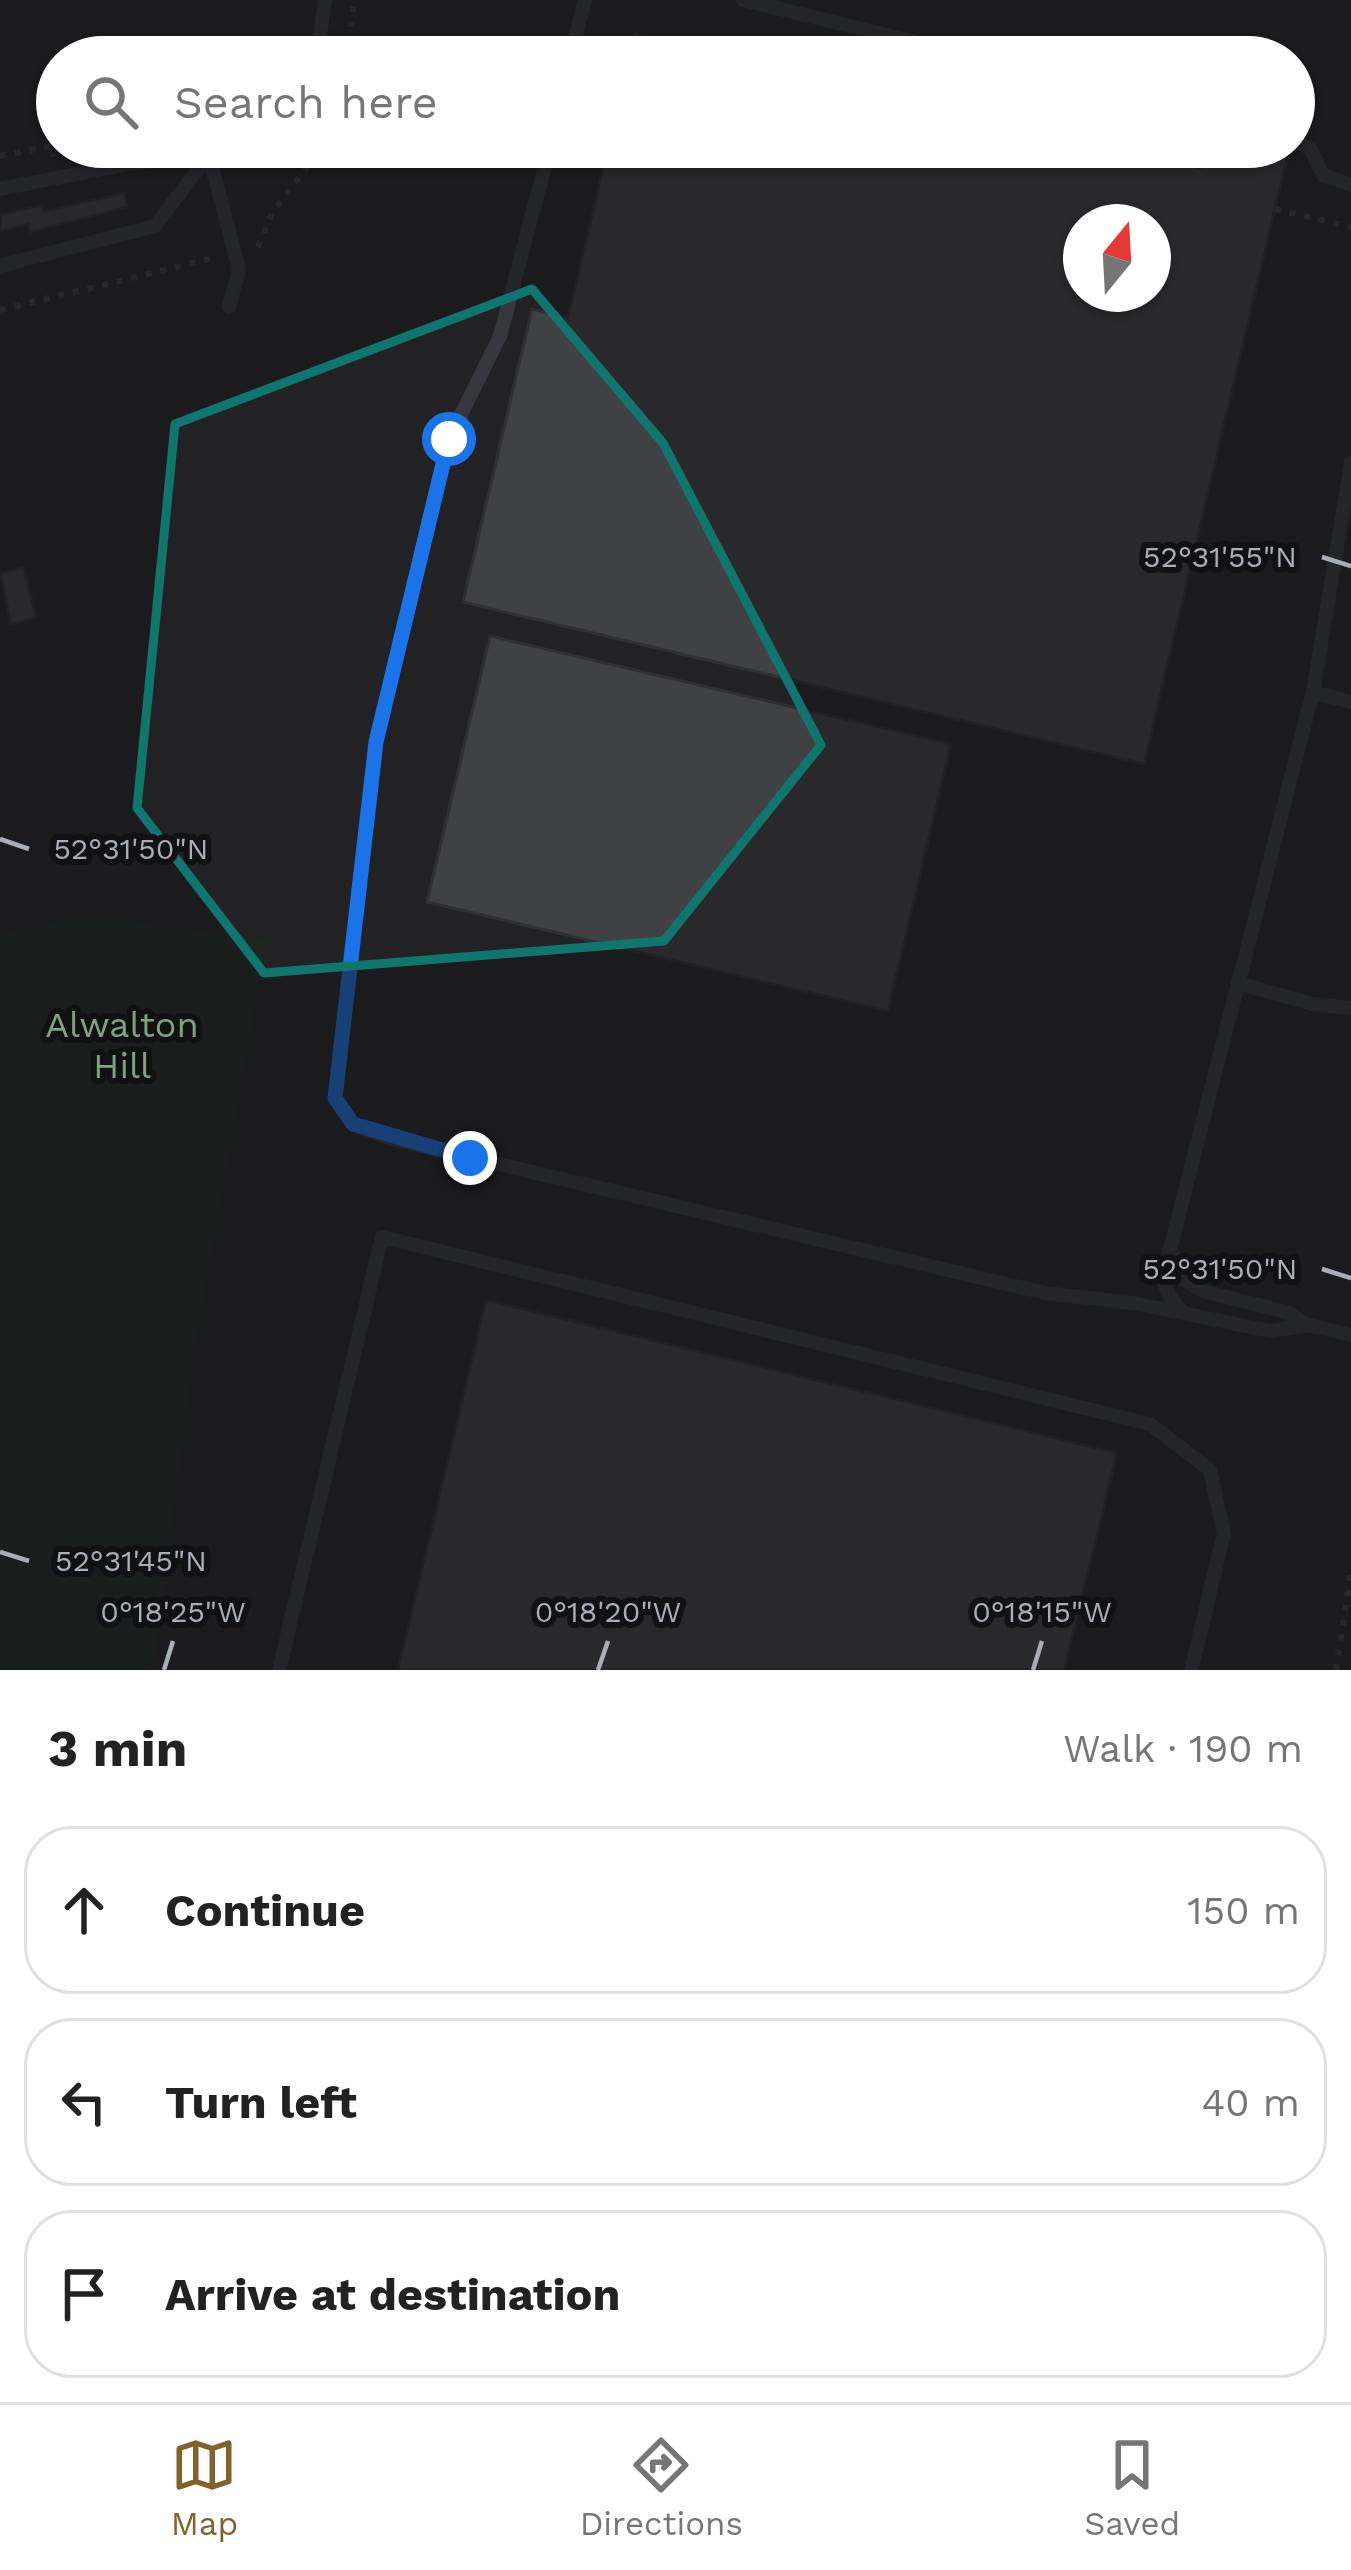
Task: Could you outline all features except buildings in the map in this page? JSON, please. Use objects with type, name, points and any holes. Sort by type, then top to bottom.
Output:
[{"type":"lane","points":[[320,36],[325,0]]},
{"type":"lane","points":[[576,36],[585,0]]},
{"type":"lane","points":[[743,0],[891,36]]},
{"type":"lane","points":[[1315,158],[1323,175],[1351,185]]},
{"type":"lane","points":[[0,189],[108,168]]},
{"type":"lane","points":[[0,266],[155,226],[202,168]]},
{"type":"lane","points":[[219,168],[239,269],[230,307]]},
{"type":"lane","points":[[544,168],[500,336],[449,439],[376,742],[335,1098],[353,1124],[388,1138],[1045,1293],[1183,1312],[1270,1331],[1308,1325]]},
{"type":"lane","points":[[1183,1312],[1166,1295],[1161,1281],[1313,692],[1351,463]]},
{"type":"lane","points":[[1313,692],[1351,702]]},
{"type":"lane","points":[[1238,983],[1312,1004],[1351,1008]]},
{"type":"lane","points":[[279,1670],[382,1237],[1150,1424],[1210,1470],[1224,1534],[1191,1670]]},
{"type":"lane","points":[[1170,1249],[1184,1280],[1195,1286],[1351,1335]]},
{"type":"path","points":[[350,36],[354,0]]},
{"type":"path","points":[[0,310],[258,249],[257,238],[306,168]]},
{"type":"path","points":[[1275,209],[1351,227]]},
{"type":"path","points":[[1336,1670],[1351,1572]]},
{"type":"highlighted area","points":[[532,289],[663,443],[821,745],[664,941],[264,973],[137,808],[175,424]]},
{"type":"shaded area","points":[[0,0],[1351,0],[1351,1670],[0,1670]]},
{"type":"green space","name":"Alwalton Hill","points":[[85,916],[267,940],[195,1347],[153,1670],[0,1670],[0,934]]},
{"type":"route","points":[[449,439],[376,742],[335,1062],[335,1098],[353,1124],[388,1138],[470,1158]]}]
